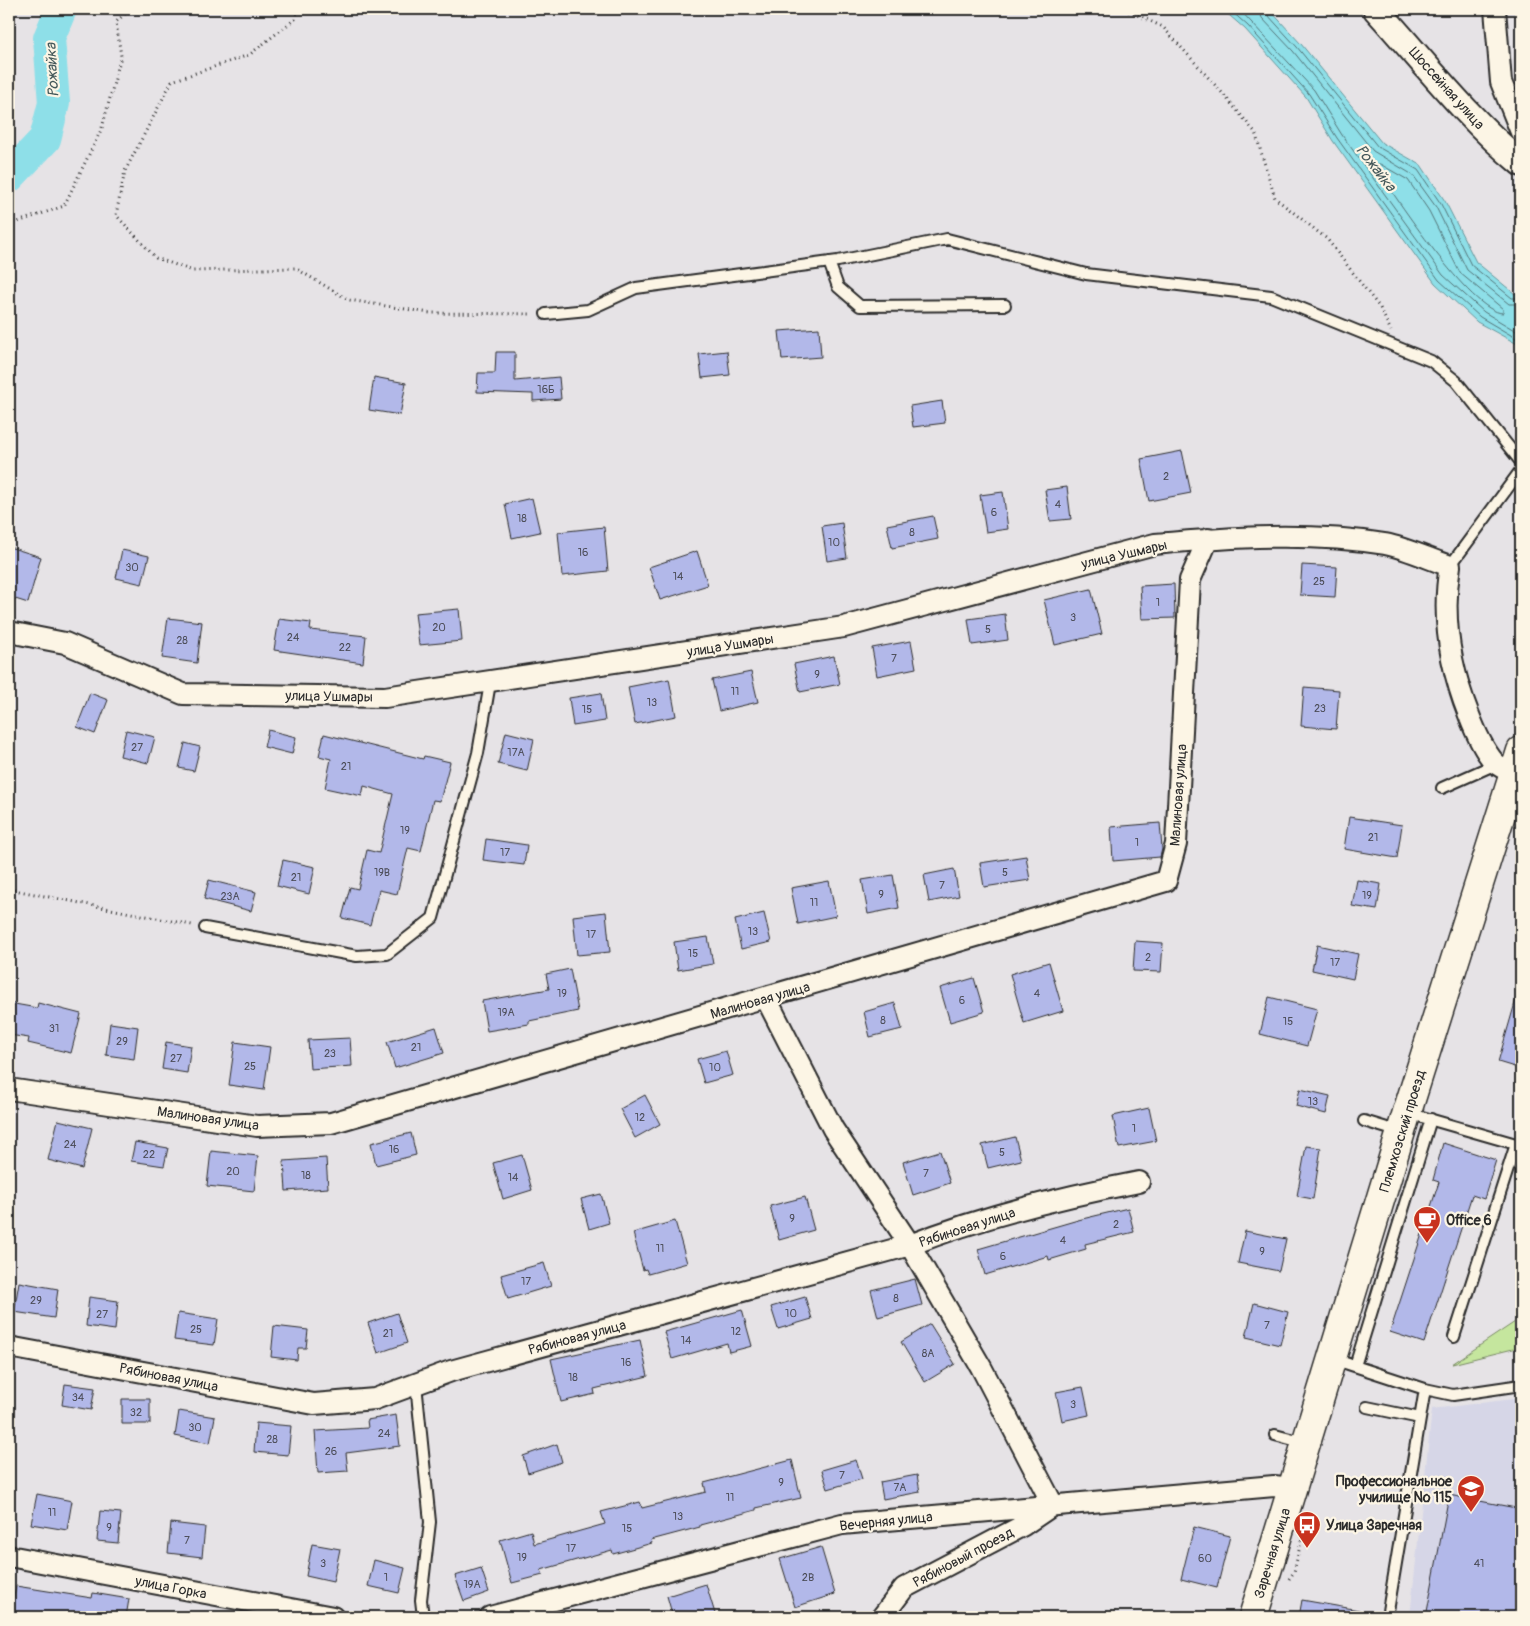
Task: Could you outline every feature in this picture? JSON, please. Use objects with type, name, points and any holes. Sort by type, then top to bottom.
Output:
[{"type":"main road","name":"Племхозский проезд","points":[[1292,1488],[1306,1443],[1344,1362],[1513,766]]},
{"type":"main road","name":"Заречная улица","points":[[1253,1617],[1292,1488]]},
{"type":"street","name":"Шоссейная улица","points":[[1376,9],[1502,148],[1521,163]]},
{"type":"street","points":[[1495,9],[1501,82],[1521,132]]},
{"type":"street","name":"улица Ушмары","points":[[9,632],[65,643],[183,694],[385,697],[490,683],[844,626],[1155,544],[1208,539],[1308,538],[1386,544],[1450,566]]},
{"type":"street","name":"Малиновая улица","points":[[9,1088],[257,1126],[331,1123],[1166,881],[1176,844],[1190,580],[1208,539]]},
{"type":"street","points":[[1450,566],[1446,598],[1450,652],[1461,694],[1473,725],[1513,766]]},
{"type":"street","points":[[766,998],[833,1129],[910,1245],[981,1366],[1053,1505]]},
{"type":"street","name":"Рябиновая улица","points":[[9,1347],[314,1404],[375,1399],[451,1371],[910,1245],[933,1236],[1069,1195],[1139,1182]]},
{"type":"street","name":"Вечерняя улица","points":[[490,1617],[842,1524],[1274,1486],[1292,1488]]},
{"type":"street","name":"Рябиновый проезд","points":[[882,1617],[904,1588],[1022,1526],[1053,1505]]},
{"type":"street","name":"улица Горка","points":[[9,1556],[333,1617]]},
{"type":"lane","points":[[546,314],[588,310],[636,288],[830,262],[947,239],[1086,274],[1270,296],[1430,361],[1456,381],[1521,462]]},
{"type":"lane","points":[[830,262],[838,287],[860,306],[1005,305]]},
{"type":"lane","points":[[1450,566],[1521,470]]},
{"type":"lane","points":[[205,928],[357,956],[387,954],[433,918],[478,753],[490,683]]},
{"type":"lane","points":[[1442,788],[1513,766]]},
{"type":"lane","points":[[1364,1121],[1413,1121],[1516,1144],[1454,1337]]},
{"type":"lane","points":[[1344,1362],[1425,1389],[1453,1395],[1521,1385]]},
{"type":"lane","points":[[416,1384],[430,1522],[421,1600],[423,1617]]},
{"type":"lane","points":[[1387,1617],[1425,1389]]},
{"type":"lane","points":[[1367,1408],[1420,1418]]},
{"type":"lane","points":[[1275,1435],[1306,1443]]},
{"type":"path","points":[[9,225],[64,206],[102,128],[121,56],[116,22],[130,9]]},
{"type":"path","points":[[298,9],[295,18],[248,55],[172,81],[125,171],[116,215],[156,258],[193,271],[295,268],[349,300],[430,313],[546,314]]},
{"type":"path","points":[[1124,9],[1163,27],[1255,132],[1275,198],[1326,239],[1380,308],[1399,348]]},
{"type":"path","points":[[9,889],[205,928]]},
{"type":"shaded area","name":"Профессиональное училище № 115","points":[[1521,1398],[1521,1617],[1410,1617],[1432,1409]]},
{"type":"green space","points":[[1521,1318],[1521,1347],[1452,1364]]},
{"type":"water","points":[[1222,9],[1269,9],[1301,44],[1382,143],[1421,165],[1445,201],[1476,262],[1515,294],[1521,292],[1521,346],[1477,322],[1435,283],[1333,141],[1306,97],[1245,29]]},
{"type":"building","points":[[819,328],[821,357],[782,360],[779,331]]},
{"type":"building","points":[[727,351],[730,375],[702,378],[699,354]]},
{"type":"building","points":[[496,352],[515,352],[515,381],[559,377],[561,399],[533,401],[533,394],[477,392],[478,373],[495,373]]},
{"type":"building","points":[[374,377],[406,383],[400,415],[369,410]]},
{"type":"building","points":[[942,401],[945,423],[913,427],[910,406]]},
{"type":"building","points":[[1182,451],[1191,493],[1149,501],[1141,459]]},
{"type":"building","points":[[1067,487],[1071,519],[1050,521],[1045,490]]},
{"type":"building","points":[[1003,492],[1008,529],[986,532],[980,495]]},
{"type":"building","points":[[532,498],[540,532],[512,538],[505,504]]},
{"type":"building","points":[[933,516],[938,539],[892,548],[887,525]]},
{"type":"building","points":[[842,523],[847,558],[827,561],[822,526]]},
{"type":"building","points":[[604,527],[608,571],[562,576],[558,532]]},
{"type":"building","points":[[9,547],[41,557],[28,603],[9,597]]},
{"type":"building","points":[[122,550],[149,556],[142,584],[116,578]]},
{"type":"building","points":[[697,551],[708,585],[660,600],[649,567]]},
{"type":"building","points":[[1302,565],[1337,567],[1335,597],[1300,595]]},
{"type":"building","points":[[1174,584],[1175,618],[1142,619],[1140,586]]},
{"type":"building","points":[[1091,589],[1102,634],[1055,645],[1044,600]]},
{"type":"building","points":[[459,609],[462,641],[419,645],[415,613]]},
{"type":"building","points":[[1005,614],[1008,640],[972,645],[968,619]]},
{"type":"building","points":[[168,618],[202,622],[197,663],[162,658]]},
{"type":"building","points":[[279,619],[311,623],[310,630],[366,636],[363,663],[274,650]]},
{"type":"building","points":[[911,641],[916,668],[877,676],[872,648]]},
{"type":"building","points":[[834,656],[840,684],[800,692],[794,664]]},
{"type":"building","points":[[751,672],[758,702],[719,711],[712,680]]},
{"type":"building","points":[[669,679],[676,716],[635,724],[628,687]]},
{"type":"building","points":[[1304,687],[1339,690],[1336,729],[1301,726]]},
{"type":"building","points":[[90,693],[108,700],[95,734],[77,727]]},
{"type":"building","points":[[601,693],[605,721],[573,726],[569,698]]},
{"type":"building","points":[[126,730],[155,737],[148,763],[120,756]]},
{"type":"building","points":[[268,730],[296,737],[292,754],[264,747]]},
{"type":"building","points":[[506,732],[534,739],[527,771],[498,764]]},
{"type":"building","points":[[324,734],[423,759],[424,756],[450,762],[440,801],[433,800],[421,851],[408,848],[397,894],[379,890],[370,925],[342,918],[350,887],[358,889],[367,850],[379,853],[393,794],[364,786],[362,796],[325,788],[331,759],[319,756]]},
{"type":"building","points":[[185,743],[200,747],[194,771],[179,768]]},
{"type":"building","points":[[1349,817],[1402,825],[1397,858],[1344,849]]},
{"type":"building","points":[[1160,823],[1162,849],[1160,857],[1113,861],[1111,827]]},
{"type":"building","points":[[486,839],[527,845],[524,865],[483,860]]},
{"type":"building","points":[[1026,856],[1030,880],[984,887],[980,863]]},
{"type":"building","points":[[283,860],[315,867],[309,894],[277,886]]},
{"type":"building","points":[[954,869],[959,896],[929,902],[924,875]]},
{"type":"building","points":[[893,875],[899,908],[868,914],[862,880]]},
{"type":"building","points":[[209,880],[256,892],[251,911],[204,899]]},
{"type":"building","points":[[1357,880],[1381,884],[1377,910],[1352,906]]},
{"type":"building","points":[[829,881],[836,916],[798,924],[791,888]]},
{"type":"building","points":[[606,912],[610,952],[577,955],[573,916]]},
{"type":"building","points":[[764,913],[771,942],[741,949],[735,920]]},
{"type":"building","points":[[708,937],[713,964],[678,970],[674,942]]},
{"type":"building","points":[[1135,941],[1163,943],[1161,972],[1133,971]]},
{"type":"building","points":[[1317,945],[1358,954],[1353,979],[1312,970]]},
{"type":"building","points":[[1049,962],[1063,1011],[1024,1023],[1010,974]]},
{"type":"building","points":[[570,969],[578,1011],[529,1021],[529,1024],[487,1031],[482,1001],[549,989],[546,974]]},
{"type":"building","points":[[974,978],[984,1012],[950,1022],[940,988]]},
{"type":"building","points":[[1517,996],[1521,996],[1521,1069],[1498,1062]]},
{"type":"building","points":[[1269,997],[1317,1009],[1307,1046],[1260,1034]]},
{"type":"building","points":[[9,1003],[37,1008],[38,1003],[81,1014],[71,1053],[28,1043],[29,1038],[9,1035]]},
{"type":"building","points":[[895,1003],[902,1029],[870,1037],[864,1012]]},
{"type":"building","points":[[110,1023],[138,1027],[134,1059],[106,1055]]},
{"type":"building","points":[[436,1027],[444,1053],[395,1068],[387,1042]]},
{"type":"building","points":[[350,1038],[352,1066],[310,1069],[308,1040]]},
{"type":"building","points":[[166,1042],[191,1046],[187,1073],[162,1069]]},
{"type":"building","points":[[235,1042],[270,1047],[264,1090],[229,1085]]},
{"type":"building","points":[[726,1051],[733,1075],[704,1083],[697,1059]]},
{"type":"building","points":[[1300,1089],[1330,1096],[1326,1114],[1296,1106]]},
{"type":"building","points":[[645,1095],[660,1124],[635,1138],[620,1109]]},
{"type":"building","points":[[1149,1108],[1156,1141],[1119,1148],[1113,1116]]},
{"type":"building","points":[[58,1120],[92,1128],[82,1169],[48,1160]]},
{"type":"building","points":[[411,1133],[416,1155],[376,1165],[371,1143]]},
{"type":"building","points":[[1015,1137],[1021,1160],[988,1168],[982,1145]]},
{"type":"building","points":[[135,1142],[168,1148],[164,1166],[131,1161]]},
{"type":"building","points":[[1443,1143],[1496,1160],[1484,1199],[1472,1195],[1424,1343],[1390,1332],[1439,1182],[1433,1180]]},
{"type":"building","points":[[1306,1146],[1321,1148],[1313,1199],[1297,1196]]},
{"type":"building","points":[[211,1151],[258,1156],[254,1191],[207,1186]]},
{"type":"building","points":[[940,1151],[950,1183],[913,1195],[903,1162]]},
{"type":"building","points":[[522,1155],[532,1190],[503,1199],[493,1163]]},
{"type":"building","points":[[326,1158],[328,1188],[286,1191],[284,1161]]},
{"type":"building","points":[[601,1194],[609,1223],[589,1229],[581,1199]]},
{"type":"building","points":[[805,1197],[814,1230],[779,1240],[770,1206]]},
{"type":"building","points":[[1128,1208],[1134,1232],[1085,1244],[1086,1249],[1049,1260],[1048,1256],[985,1275],[978,1249],[1078,1220]]},
{"type":"building","points":[[675,1221],[687,1263],[648,1274],[646,1269],[643,1270],[633,1233]]},
{"type":"building","points":[[1245,1231],[1286,1239],[1279,1271],[1238,1263]]},
{"type":"building","points":[[544,1263],[551,1286],[508,1299],[501,1275]]},
{"type":"building","points":[[915,1279],[922,1305],[878,1317],[871,1290]]},
{"type":"building","points":[[19,1282],[58,1289],[54,1318],[14,1312]]},
{"type":"building","points":[[89,1297],[118,1301],[115,1330],[86,1326]]},
{"type":"building","points":[[805,1297],[812,1319],[778,1329],[771,1307]]},
{"type":"building","points":[[1254,1303],[1288,1312],[1280,1345],[1246,1337]]},
{"type":"building","points":[[742,1310],[752,1346],[729,1352],[727,1343],[672,1359],[664,1332]]},
{"type":"building","points":[[178,1313],[218,1319],[214,1345],[174,1340]]},
{"type":"building","points":[[397,1313],[407,1343],[378,1353],[368,1323]]},
{"type":"building","points":[[930,1324],[955,1364],[925,1382],[901,1342]]},
{"type":"building","points":[[274,1326],[308,1330],[306,1348],[298,1348],[297,1360],[271,1357]]},
{"type":"building","points":[[640,1340],[648,1376],[594,1389],[595,1394],[561,1402],[551,1359]]},
{"type":"building","points":[[65,1384],[95,1388],[91,1410],[62,1405]]},
{"type":"building","points":[[1083,1387],[1089,1415],[1062,1421],[1056,1392]]},
{"type":"building","points":[[122,1399],[150,1399],[150,1424],[122,1424]]},
{"type":"building","points":[[179,1411],[215,1417],[210,1443],[175,1436]]},
{"type":"building","points":[[396,1415],[400,1446],[346,1453],[348,1471],[318,1473],[315,1431],[368,1428],[367,1420]]},
{"type":"building","points":[[256,1423],[291,1426],[288,1455],[254,1452]]},
{"type":"building","points":[[557,1444],[562,1462],[528,1473],[523,1456]]},
{"type":"building","points":[[792,1460],[801,1498],[756,1508],[756,1510],[651,1540],[652,1543],[613,1554],[612,1550],[541,1570],[543,1575],[512,1583],[500,1540],[531,1531],[534,1544],[605,1524],[601,1512],[640,1502],[642,1508],[706,1492],[704,1483]]},
{"type":"building","points":[[856,1460],[862,1479],[828,1489],[822,1470]]},
{"type":"building","points":[[917,1475],[920,1492],[883,1499],[880,1482]]},
{"type":"building","points":[[37,1494],[72,1501],[67,1530],[31,1524]]},
{"type":"building","points":[[1449,1495],[1521,1509],[1521,1617],[1426,1617]]},
{"type":"building","points":[[100,1511],[121,1513],[118,1543],[97,1541]]},
{"type":"building","points":[[171,1523],[205,1527],[202,1557],[168,1553]]},
{"type":"building","points":[[1194,1527],[1230,1536],[1217,1588],[1181,1579]]},
{"type":"building","points":[[312,1544],[340,1549],[333,1582],[306,1576]]},
{"type":"building","points":[[821,1547],[835,1594],[795,1607],[780,1559]]},
{"type":"building","points":[[374,1560],[405,1568],[399,1593],[368,1586]]},
{"type":"building","points":[[481,1568],[489,1592],[464,1601],[455,1576]]},
{"type":"building","points":[[706,1584],[716,1617],[673,1617],[667,1596]]},
{"type":"building","points":[[16,1586],[92,1598],[93,1593],[129,1599],[126,1617],[37,1617],[11,1613]]},
{"type":"building","points":[[1302,1600],[1359,1610],[1358,1617],[1299,1617]]},
{"type":"waterway","name":"Рожайка","points":[[9,177],[45,139],[54,103],[49,38],[61,9]]},
{"type":"place","name":"Office 6","points":[[1427,1244]]},
{"type":"place","name":"Профессиональное училище № 115","points":[[1471,1513]]},
{"type":"place","name":"Улица Заречная","points":[[1307,1549]]}]
